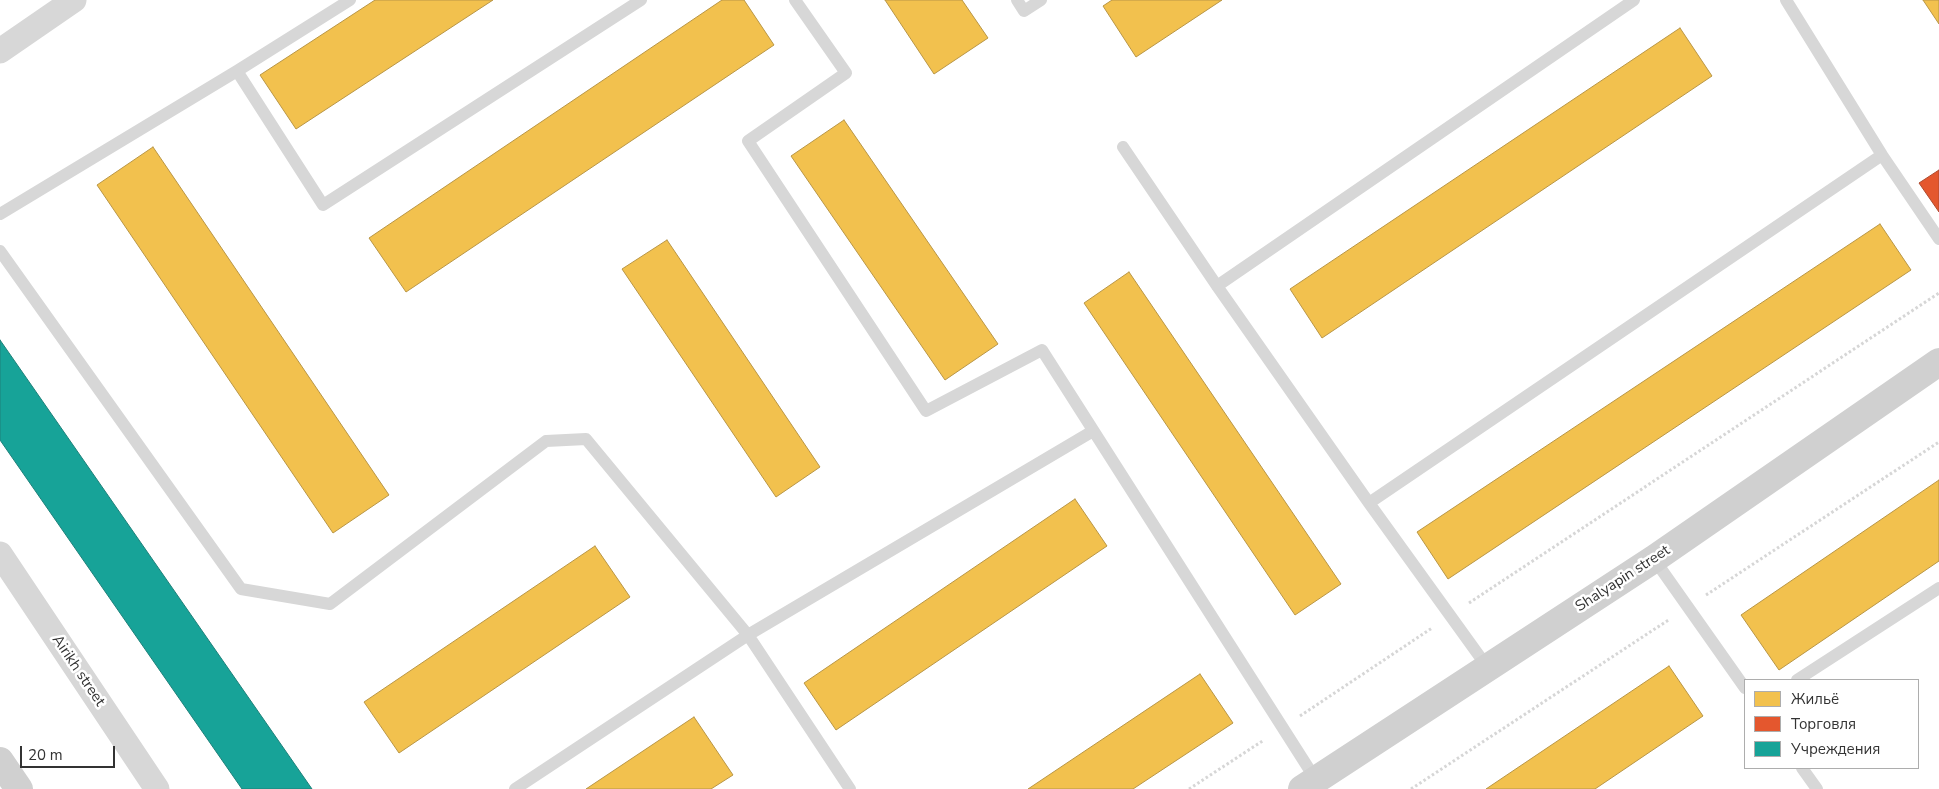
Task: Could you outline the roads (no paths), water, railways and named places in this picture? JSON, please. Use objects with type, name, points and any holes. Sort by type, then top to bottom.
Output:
[{"type":"main road","name":"Shalyapin street","points":[[1309,784],[1654,559],[1939,362]]},
{"type":"main road","points":[[0,760],[19,789]]},
{"type":"street","points":[[0,51],[74,0]]},
{"type":"street","name":"Airikh street","points":[[0,554],[157,789]]},
{"type":"lane","points":[[0,214],[237,71],[350,0]]},
{"type":"lane","points":[[237,71],[323,205],[641,0]]},
{"type":"lane","points":[[795,0],[846,73],[748,141],[926,412],[1042,350],[1282,728],[1309,784]]},
{"type":"lane","points":[[1017,0],[1024,11],[1041,0]]},
{"type":"lane","points":[[1217,286],[1634,0]]},
{"type":"lane","points":[[1786,0],[1882,155],[1939,239]]},
{"type":"lane","points":[[1123,147],[1217,286],[1369,503],[1488,668]]},
{"type":"lane","points":[[1369,503],[1882,155]]},
{"type":"lane","points":[[0,251],[241,588],[330,604],[546,441],[586,439],[748,635],[850,789]]},
{"type":"lane","points":[[515,789],[748,635],[1093,431]]},
{"type":"lane","points":[[1654,559],[1744,687]]},
{"type":"lane","points":[[1799,679],[1939,588]]},
{"type":"lane","points":[[1803,769],[1817,789]]}]
